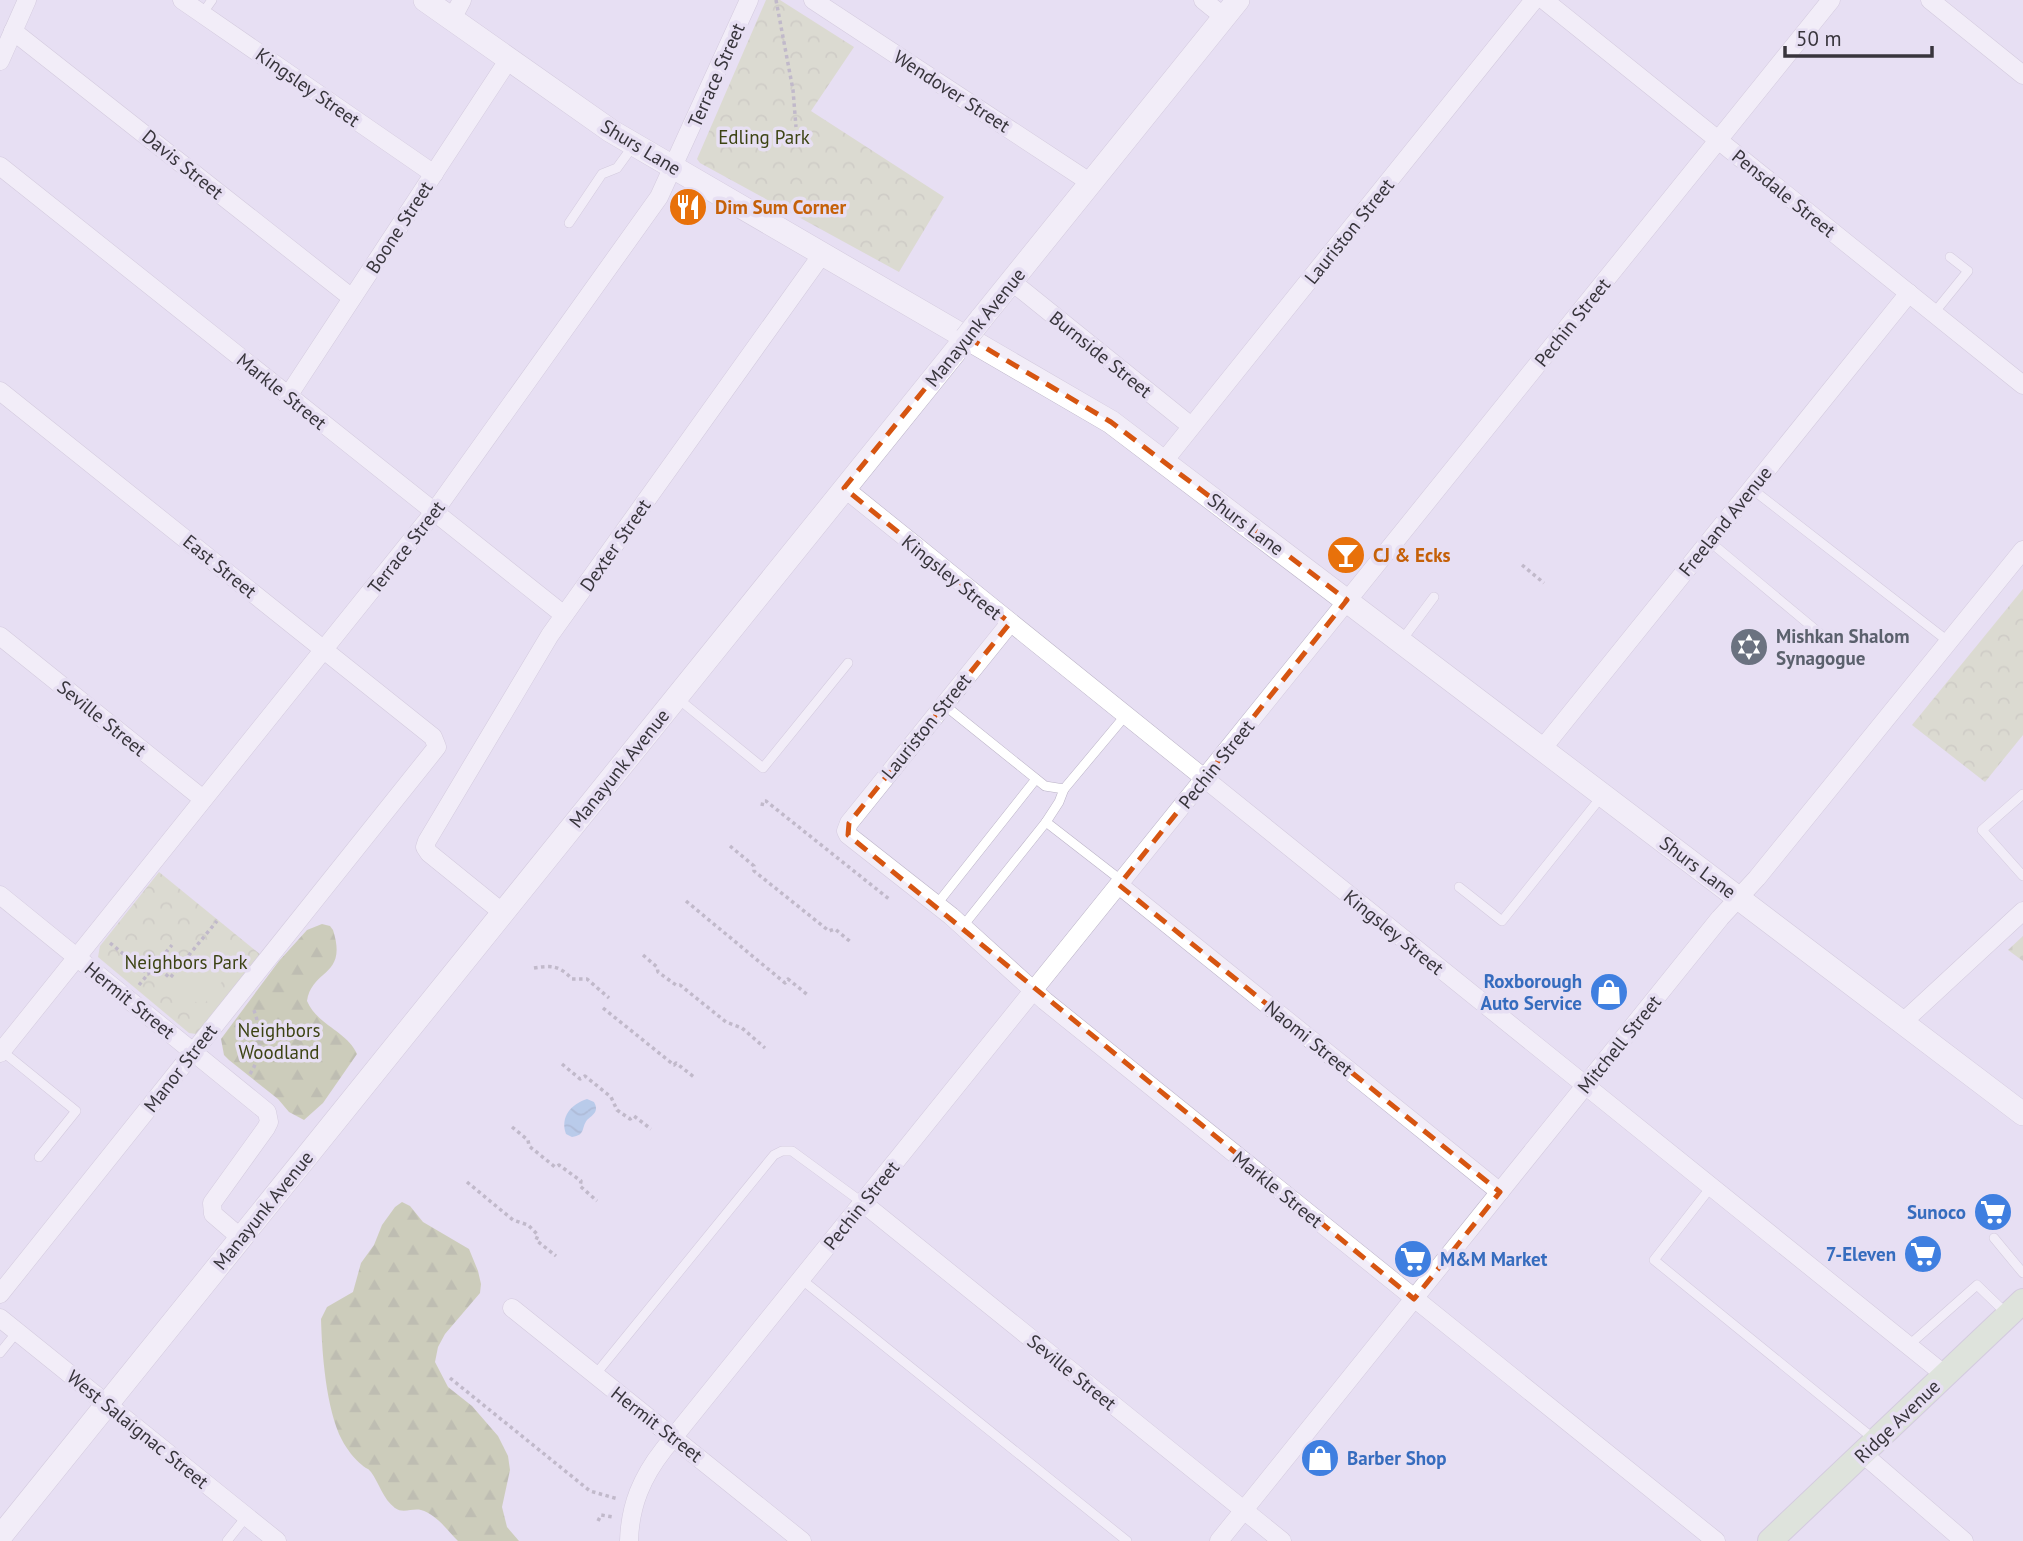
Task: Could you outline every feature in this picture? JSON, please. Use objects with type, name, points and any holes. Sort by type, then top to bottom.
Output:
[{"type":"main road","name":"Ridge Avenue","points":[[1770,1541],[2015,1308]]},
{"type":"street","points":[[0,61],[27,0]]},
{"type":"street","name":"Kingsley Street","points":[[182,0],[207,7],[433,174]]},
{"type":"street","name":"Shurs Lane","points":[[425,0],[457,9],[509,59],[634,144],[1090,409],[1164,461],[2023,1114]]},
{"type":"street","name":"Terrace Street","points":[[1,1052],[434,512],[659,197],[749,0]]},
{"type":"street","name":"Wendover Street","points":[[813,0],[1091,183]]},
{"type":"street","points":[[1203,0],[1231,8]]},
{"type":"street","name":"Lauriston Street","points":[[1164,461],[1534,0]]},
{"type":"street","name":"Pensdale Street","points":[[1545,0],[2023,385]]},
{"type":"street","name":"Pechin Street","points":[[629,1541],[633,1507],[638,1492],[650,1467],[673,1437],[1831,0]]},
{"type":"street","points":[[1930,0],[2023,75]]},
{"type":"street","name":"Manayunk Avenue","points":[[0,1536],[1231,8]]},
{"type":"street","name":"Davis Street","points":[[13,31],[352,298]]},
{"type":"street","name":"Boone Street","points":[[288,396],[509,59]]},
{"type":"street","name":"Markle Street","points":[[0,166],[565,615]]},
{"type":"street","name":"Dexter Street","points":[[503,913],[429,853],[425,847],[427,841],[550,635],[822,253]]},
{"type":"street","name":"Burnside Street","points":[[1011,281],[1191,426]]},
{"type":"street","name":"Freeland Avenue","points":[[1542,749],[1909,293]]},
{"type":"street","name":"East Street","points":[[0,391],[433,737],[437,744]]},
{"type":"street","name":"Kingsley Street","points":[[844,488],[1945,1375]]},
{"type":"street","name":"Mitchell Street","points":[[1219,1541],[1585,1086],[1753,884],[2023,550]]},
{"type":"street","name":"Lauriston Street","points":[[846,831],[849,823],[1010,623]]},
{"type":"street","name":"Seville Street","points":[[0,636],[204,799]]},
{"type":"street","name":"Manor Street","points":[[0,1294],[435,752],[437,744]]},
{"type":"street","name":"Markle Street","points":[[846,831],[851,839],[937,904],[1033,989],[1716,1541]]},
{"type":"street","name":"Naomi Street","points":[[1120,883],[1500,1192]]},
{"type":"street","name":"Hermit Street","points":[[0,895],[264,1108],[269,1117],[266,1128],[212,1203],[213,1214],[241,1238]]},
{"type":"street","points":[[1903,1022],[2023,911]]},
{"type":"street","name":"Seville Street","points":[[863,1203],[1282,1541]]},
{"type":"street","name":"Hermit Street","points":[[512,1308],[802,1541]]},
{"type":"street","name":"West Salaignac Street","points":[[0,1318],[277,1541]]},
{"type":"street","points":[[1869,1447],[1964,1541]]},
{"type":"lane","points":[[569,223],[602,174],[617,167],[634,144]]},
{"type":"lane","points":[[1934,313],[1968,271],[1950,257]]},
{"type":"lane","points":[[1752,489],[1949,642]]},
{"type":"lane","points":[[1709,541],[1823,636]]},
{"type":"lane","points":[[1401,642],[1434,597]]},
{"type":"lane","points":[[676,697],[762,768],[848,663]]},
{"type":"lane","points":[[943,704],[1045,786],[1064,789]]},
{"type":"lane","points":[[963,926],[1046,822],[1064,789],[1125,716]]},
{"type":"lane","points":[[937,904],[1036,779]]},
{"type":"lane","points":[[1459,887],[1502,921],[1603,794]]},
{"type":"lane","points":[[2023,794],[1982,830],[2023,876]]},
{"type":"lane","points":[[1046,822],[1120,883]]},
{"type":"lane","points":[[1,1052],[76,1111],[39,1157]]},
{"type":"lane","points":[[595,1375],[774,1155],[782,1151],[792,1152],[863,1203]]},
{"type":"lane","points":[[1711,1187],[1654,1259],[1869,1447]]},
{"type":"lane","points":[[1994,1238],[2023,1273]]},
{"type":"lane","points":[[802,1279],[1127,1541]]},
{"type":"lane","points":[[1908,1346],[1977,1285],[2015,1308]]},
{"type":"lane","points":[[0,1353],[17,1332]]},
{"type":"lane","points":[[227,1541],[246,1517]]},
{"type":"path","points":[[776,0],[793,90],[796,127]]},
{"type":"path","points":[[1522,565],[1544,583]]},
{"type":"path","points":[[762,806],[763,801],[766,801],[889,899]]},
{"type":"path","points":[[730,846],[754,866],[754,871],[829,931],[835,929],[852,943]]},
{"type":"path","points":[[686,901],[785,983],[788,979],[809,996]]},
{"type":"path","points":[[155,965],[170,978],[217,921]]},
{"type":"path","points":[[110,943],[148,974]]},
{"type":"path","points":[[139,985],[172,945]]},
{"type":"path","points":[[643,955],[657,967],[658,972],[680,985],[726,1022],[742,1028],[765,1048]]},
{"type":"path","points":[[534,968],[551,965],[562,968],[572,979],[587,979],[609,998]]},
{"type":"path","points":[[238,995],[253,1009],[259,1024],[260,1037],[255,1067],[240,1088]]},
{"type":"path","points":[[603,1008],[674,1065],[676,1063],[694,1077]]},
{"type":"path","points":[[562,1064],[580,1079],[585,1076],[611,1097],[617,1110],[630,1119],[634,1116],[651,1129]]},
{"type":"path","points":[[512,1127],[528,1140],[529,1146],[555,1167],[559,1165],[581,1181],[580,1186],[597,1201]]},
{"type":"path","points":[[467,1182],[513,1220],[538,1235],[536,1240],[556,1256]]},
{"type":"path","points":[[450,1378],[590,1491],[618,1499]]},
{"type":"path","points":[[598,1521],[601,1515],[614,1517]]},
{"type":"highlighted area","points":[[967,337],[1111,422],[1347,600],[1119,885],[1500,1192],[1414,1299],[848,835],[849,823],[1010,623],[844,488]]},
{"type":"green space","name":"Edling Park","points":[[766,0],[780,0],[854,47],[811,111],[944,197],[899,272],[697,159]]},
{"type":"green space","points":[[2023,589],[2023,735],[1985,782],[1912,725]]},
{"type":"green space","name":"Neighbors Park","points":[[159,872],[261,955],[196,1034],[189,1033],[98,957],[100,946]]},
{"type":"green space","name":"Neighbors Woodland","points":[[322,924],[333,930],[336,956],[328,971],[310,990],[307,1001],[318,1016],[353,1046],[357,1054],[323,1103],[304,1120],[289,1112],[278,1099],[229,1060],[224,1055],[221,1039],[279,961],[307,930]]},
{"type":"green space","points":[[214,934],[242,956],[202,1007],[173,984]]},
{"type":"green space","points":[[2023,936],[2023,961],[2008,950]]},
{"type":"green space","points":[[402,1202],[410,1206],[423,1222],[469,1249],[478,1271],[480,1293],[445,1334],[438,1347],[435,1362],[448,1387],[472,1406],[498,1436],[508,1456],[510,1470],[502,1507],[507,1527],[519,1541],[458,1541],[432,1515],[418,1510],[401,1511],[395,1508],[384,1496],[371,1472],[348,1450],[332,1413],[322,1348],[321,1319],[327,1307],[353,1292],[361,1263],[374,1245],[382,1225]]},
{"type":"water","points":[[587,1099],[594,1102],[596,1110],[581,1133],[572,1137],[566,1134],[564,1122],[568,1112],[576,1104]]},
{"type":"place","name":"Dim Sum Corner","points":[[688,207]]},
{"type":"place","name":"CJ & Ecks","points":[[1346,555]]},
{"type":"place","name":"Mishkan Shalom Synagogue","points":[[1749,647]]},
{"type":"place","name":"Roxborough Auto Service","points":[[1609,992]]},
{"type":"place","name":"Sunoco","points":[[1993,1212]]},
{"type":"place","name":"7-Eleven","points":[[1923,1254]]},
{"type":"place","name":"M&M Market","points":[[1413,1259]]},
{"type":"place","name":"Barber Shop","points":[[1320,1458]]}]
